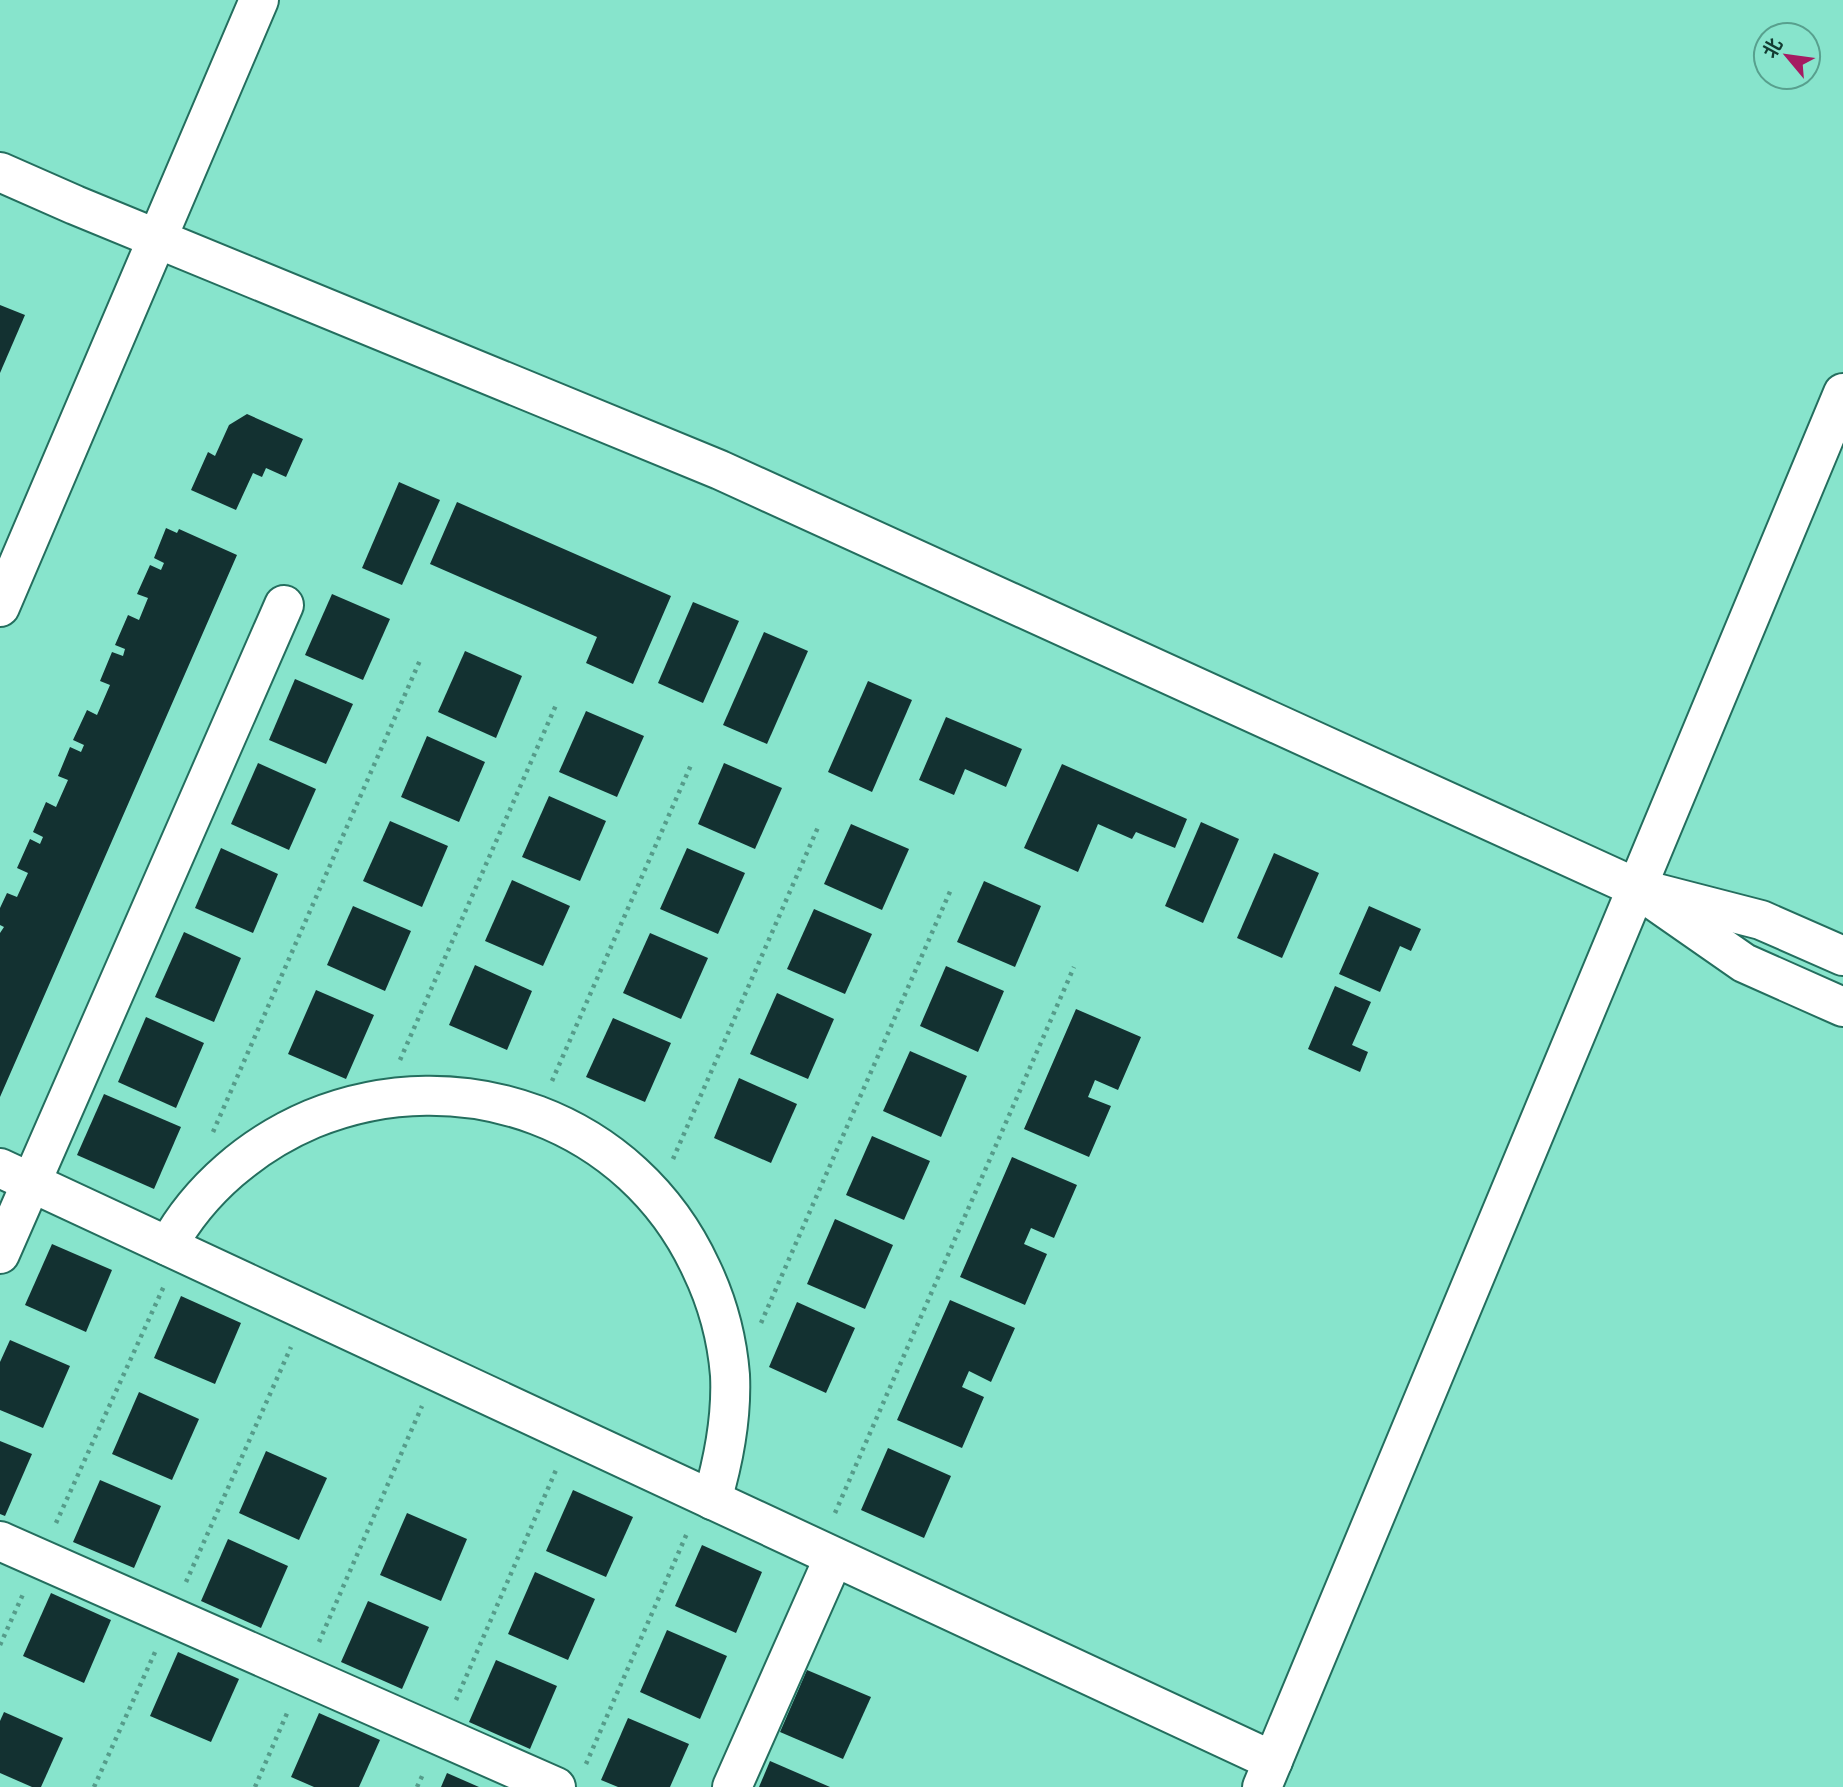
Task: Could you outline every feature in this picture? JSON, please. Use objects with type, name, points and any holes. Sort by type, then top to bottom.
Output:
[{"type":"street","points":[[0,607],[259,0]]},
{"type":"street","points":[[0,172],[720,470],[1637,888],[1761,920],[1843,956]]},
{"type":"street","points":[[15,1176],[827,1553],[1268,1774],[1843,393]]},
{"type":"street","points":[[0,1254],[15,1176],[284,605]]},
{"type":"street","points":[[1637,888],[1744,963],[1843,1007]]},
{"type":"street","points":[[174,1249],[197,1204],[226,1173],[259,1147],[295,1126],[333,1111],[373,1100],[415,1095],[456,1096],[497,1102],[538,1114],[576,1132],[612,1155],[643,1183],[671,1215],[694,1251],[711,1290],[723,1331],[730,1374],[730,1418],[723,1461],[708,1498]]},
{"type":"street","points":[[0,1541],[440,1735],[569,1781]]},
{"type":"street","points":[[732,1787],[827,1553]]},
{"type":"path","points":[[209,1142],[421,658]]},
{"type":"path","points":[[383,1099],[556,705]]},
{"type":"path","points":[[538,1114],[691,765]]},
{"type":"path","points":[[656,1198],[819,825]]},
{"type":"path","points":[[730,1374],[748,1354],[952,887]]},
{"type":"path","points":[[827,1553],[1074,967]]},
{"type":"path","points":[[0,1645],[174,1249]]},
{"type":"path","points":[[94,1787],[307,1311]]},
{"type":"path","points":[[255,1787],[437,1372]]},
{"type":"path","points":[[417,1787],[572,1434]]},
{"type":"path","points":[[569,1781],[708,1498]]},
{"type":"building","points":[[0,305],[25,315],[0,373]]},
{"type":"building","points":[[247,414],[303,439],[286,477],[266,468],[262,477],[253,473],[236,510],[191,490],[208,452],[215,456],[229,425]]},
{"type":"building","points":[[399,482],[440,500],[402,585],[362,568]]},
{"type":"building","points":[[457,502],[671,596],[633,684],[586,663],[597,637],[430,564]]},
{"type":"building","points":[[166,528],[177,533],[179,529],[237,555],[0,1097],[0,933],[4,927],[0,925],[0,908],[7,893],[17,897],[28,873],[17,868],[30,839],[40,844],[43,837],[33,832],[46,802],[56,807],[68,780],[58,776],[70,747],[81,752],[84,745],[73,740],[87,710],[97,715],[110,685],[100,681],[112,652],[123,656],[125,649],[115,645],[128,615],[139,620],[148,598],[137,594],[150,565],[161,570],[164,563],[154,558]]},
{"type":"building","points":[[332,594],[390,619],[363,680],[305,655]]},
{"type":"building","points":[[693,602],[739,621],[703,703],[658,683]]},
{"type":"building","points":[[764,632],[808,651],[767,744],[723,725]]},
{"type":"building","points":[[465,651],[522,676],[496,738],[438,712]]},
{"type":"building","points":[[295,679],[353,704],[326,764],[269,740]]},
{"type":"building","points":[[868,681],[912,700],[872,792],[828,772]]},
{"type":"building","points":[[586,711],[644,736],[617,797],[559,772]]},
{"type":"building","points":[[946,717],[1022,749],[1006,787],[965,769],[954,795],[919,780]]},
{"type":"building","points":[[427,736],[485,762],[459,822],[401,797]]},
{"type":"building","points":[[258,763],[316,789],[289,850],[231,824]]},
{"type":"building","points":[[724,763],[782,788],[755,849],[698,824]]},
{"type":"building","points":[[1062,764],[1187,819],[1175,848],[1136,832],[1132,839],[1098,824],[1078,872],[1024,848]]},
{"type":"building","points":[[549,796],[606,821],[580,881],[522,857]]},
{"type":"building","points":[[390,821],[448,846],[422,907],[363,881]]},
{"type":"building","points":[[1201,822],[1239,839],[1203,923],[1165,906]]},
{"type":"building","points":[[851,824],[909,849],[882,910],[824,884]]},
{"type":"building","points":[[221,848],[278,874],[253,933],[195,908]]},
{"type":"building","points":[[687,848],[745,873],[718,934],[660,909]]},
{"type":"building","points":[[1274,853],[1319,873],[1282,958],[1237,938]]},
{"type":"building","points":[[512,880],[570,906],[543,966],[485,941]]},
{"type":"building","points":[[984,881],[1041,906],[1015,967],[957,942]]},
{"type":"building","points":[[353,906],[411,931],[385,991],[327,965]]},
{"type":"building","points":[[1369,906],[1421,929],[1411,951],[1400,946],[1380,992],[1339,974]]},
{"type":"building","points":[[814,909],[872,934],[845,994],[787,969]]},
{"type":"building","points":[[184,932],[241,958],[214,1022],[155,997]]},
{"type":"building","points":[[650,933],[708,958],[681,1019],[623,993]]},
{"type":"building","points":[[475,965],[532,991],[507,1050],[449,1025]]},
{"type":"building","points":[[946,966],[1004,991],[978,1052],[920,1026]]},
{"type":"building","points":[[1335,986],[1371,1002],[1352,1045],[1368,1052],[1360,1072],[1308,1049]]},
{"type":"building","points":[[316,990],[374,1015],[346,1079],[288,1054]]},
{"type":"building","points":[[777,993],[834,1019],[808,1079],[750,1054]]},
{"type":"building","points":[[1076,1009],[1141,1037],[1118,1090],[1095,1080],[1088,1097],[1111,1106],[1089,1157],[1024,1129]]},
{"type":"building","points":[[146,1017],[204,1043],[176,1108],[118,1082]]},
{"type":"building","points":[[613,1018],[671,1043],[645,1102],[586,1077]]},
{"type":"building","points":[[910,1051],[967,1076],[941,1137],[883,1111]]},
{"type":"building","points":[[739,1078],[797,1104],[771,1163],[714,1138]]},
{"type":"building","points":[[104,1094],[181,1127],[154,1189],[77,1155]]},
{"type":"building","points":[[872,1136],[930,1161],[904,1220],[846,1195]]},
{"type":"building","points":[[1012,1157],[1077,1185],[1054,1238],[1031,1228],[1024,1244],[1047,1254],[1025,1305],[960,1277]]},
{"type":"building","points":[[835,1219],[893,1245],[865,1309],[807,1284]]},
{"type":"building","points":[[52,1244],[112,1270],[86,1332],[25,1305]]},
{"type":"building","points":[[181,1296],[241,1323],[215,1384],[154,1358]]},
{"type":"building","points":[[950,1300],[1015,1328],[991,1382],[969,1371],[962,1387],[984,1397],[962,1448],[897,1420]]},
{"type":"building","points":[[797,1302],[855,1328],[826,1393],[769,1367]]},
{"type":"building","points":[[10,1340],[70,1366],[43,1428],[0,1410],[0,1362]]},
{"type":"building","points":[[139,1392],[199,1419],[172,1480],[112,1454]]},
{"type":"building","points":[[0,1441],[32,1454],[5,1516],[0,1514]]},
{"type":"building","points":[[888,1448],[951,1476],[924,1538],[861,1510]]},
{"type":"building","points":[[266,1451],[327,1478],[299,1540],[239,1513]]},
{"type":"building","points":[[100,1480],[161,1506],[134,1568],[73,1542]]},
{"type":"building","points":[[573,1490],[633,1517],[606,1577],[546,1551]]},
{"type":"building","points":[[407,1513],[467,1539],[441,1601],[380,1575]]},
{"type":"building","points":[[228,1539],[288,1566],[261,1628],[201,1601]]},
{"type":"building","points":[[702,1545],[762,1572],[736,1633],[675,1606]]},
{"type":"building","points":[[535,1572],[595,1599],[568,1660],[508,1634]]},
{"type":"building","points":[[51,1593],[111,1620],[84,1683],[23,1656]]},
{"type":"building","points":[[368,1601],[429,1627],[402,1689],[341,1662]]},
{"type":"building","points":[[667,1630],[727,1656],[700,1719],[640,1692]]},
{"type":"building","points":[[178,1652],[239,1679],[211,1742],[150,1716]]},
{"type":"building","points":[[496,1660],[557,1686],[530,1749],[469,1722]]},
{"type":"building","points":[[807,1670],[871,1697],[843,1759],[780,1732]]},
{"type":"building","points":[[4,1712],[63,1738],[41,1787],[32,1787],[0,1773],[0,1721]]},
{"type":"building","points":[[319,1713],[380,1740],[359,1787],[314,1787],[291,1777]]},
{"type":"building","points":[[628,1718],[689,1744],[670,1787],[618,1787],[601,1780]]},
{"type":"building","points":[[770,1761],[830,1787],[759,1787]]},
{"type":"building","points":[[447,1773],[479,1787],[441,1787]]}]
